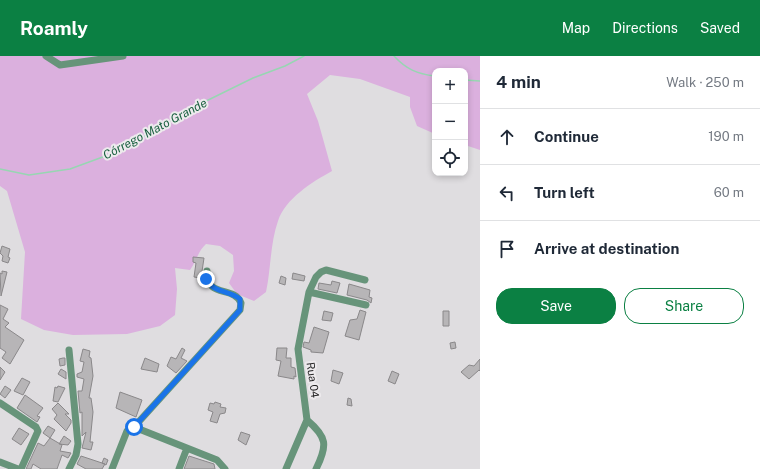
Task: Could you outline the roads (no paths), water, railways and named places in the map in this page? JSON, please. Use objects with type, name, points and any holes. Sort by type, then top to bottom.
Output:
[{"type":"street","points":[[46,56],[60,65],[123,56]]},
{"type":"street","name":"Rua 04","points":[[307,420],[298,349],[309,292],[316,277],[321,272],[326,270],[365,280]]},
{"type":"street","points":[[112,469],[127,432],[134,427],[240,310],[240,299],[236,296],[215,289],[209,284],[206,279],[207,271]]},
{"type":"street","points":[[309,292],[366,305]]},
{"type":"street","points":[[69,350],[78,444],[76,455],[69,469]]},
{"type":"street","points":[[0,403],[36,427],[38,431],[20,469],[0,462]]},
{"type":"street","points":[[286,469],[307,420],[320,431],[323,439],[324,448],[316,469]]},
{"type":"street","points":[[134,427],[217,460],[225,469]]},
{"type":"street","points":[[179,469],[187,448]]},
{"type":"waterway","name":"Córrego Mato Grande","points":[[0,169],[29,175],[70,169],[119,151],[196,106],[253,78],[285,66],[304,56]]},
{"type":"waterway","name":"Córrego Mato Grande","points":[[394,56],[412,70],[432,76]]},
{"type":"waterway","name":"Córrego Mato Grande","points":[[468,80],[480,81]]}]
